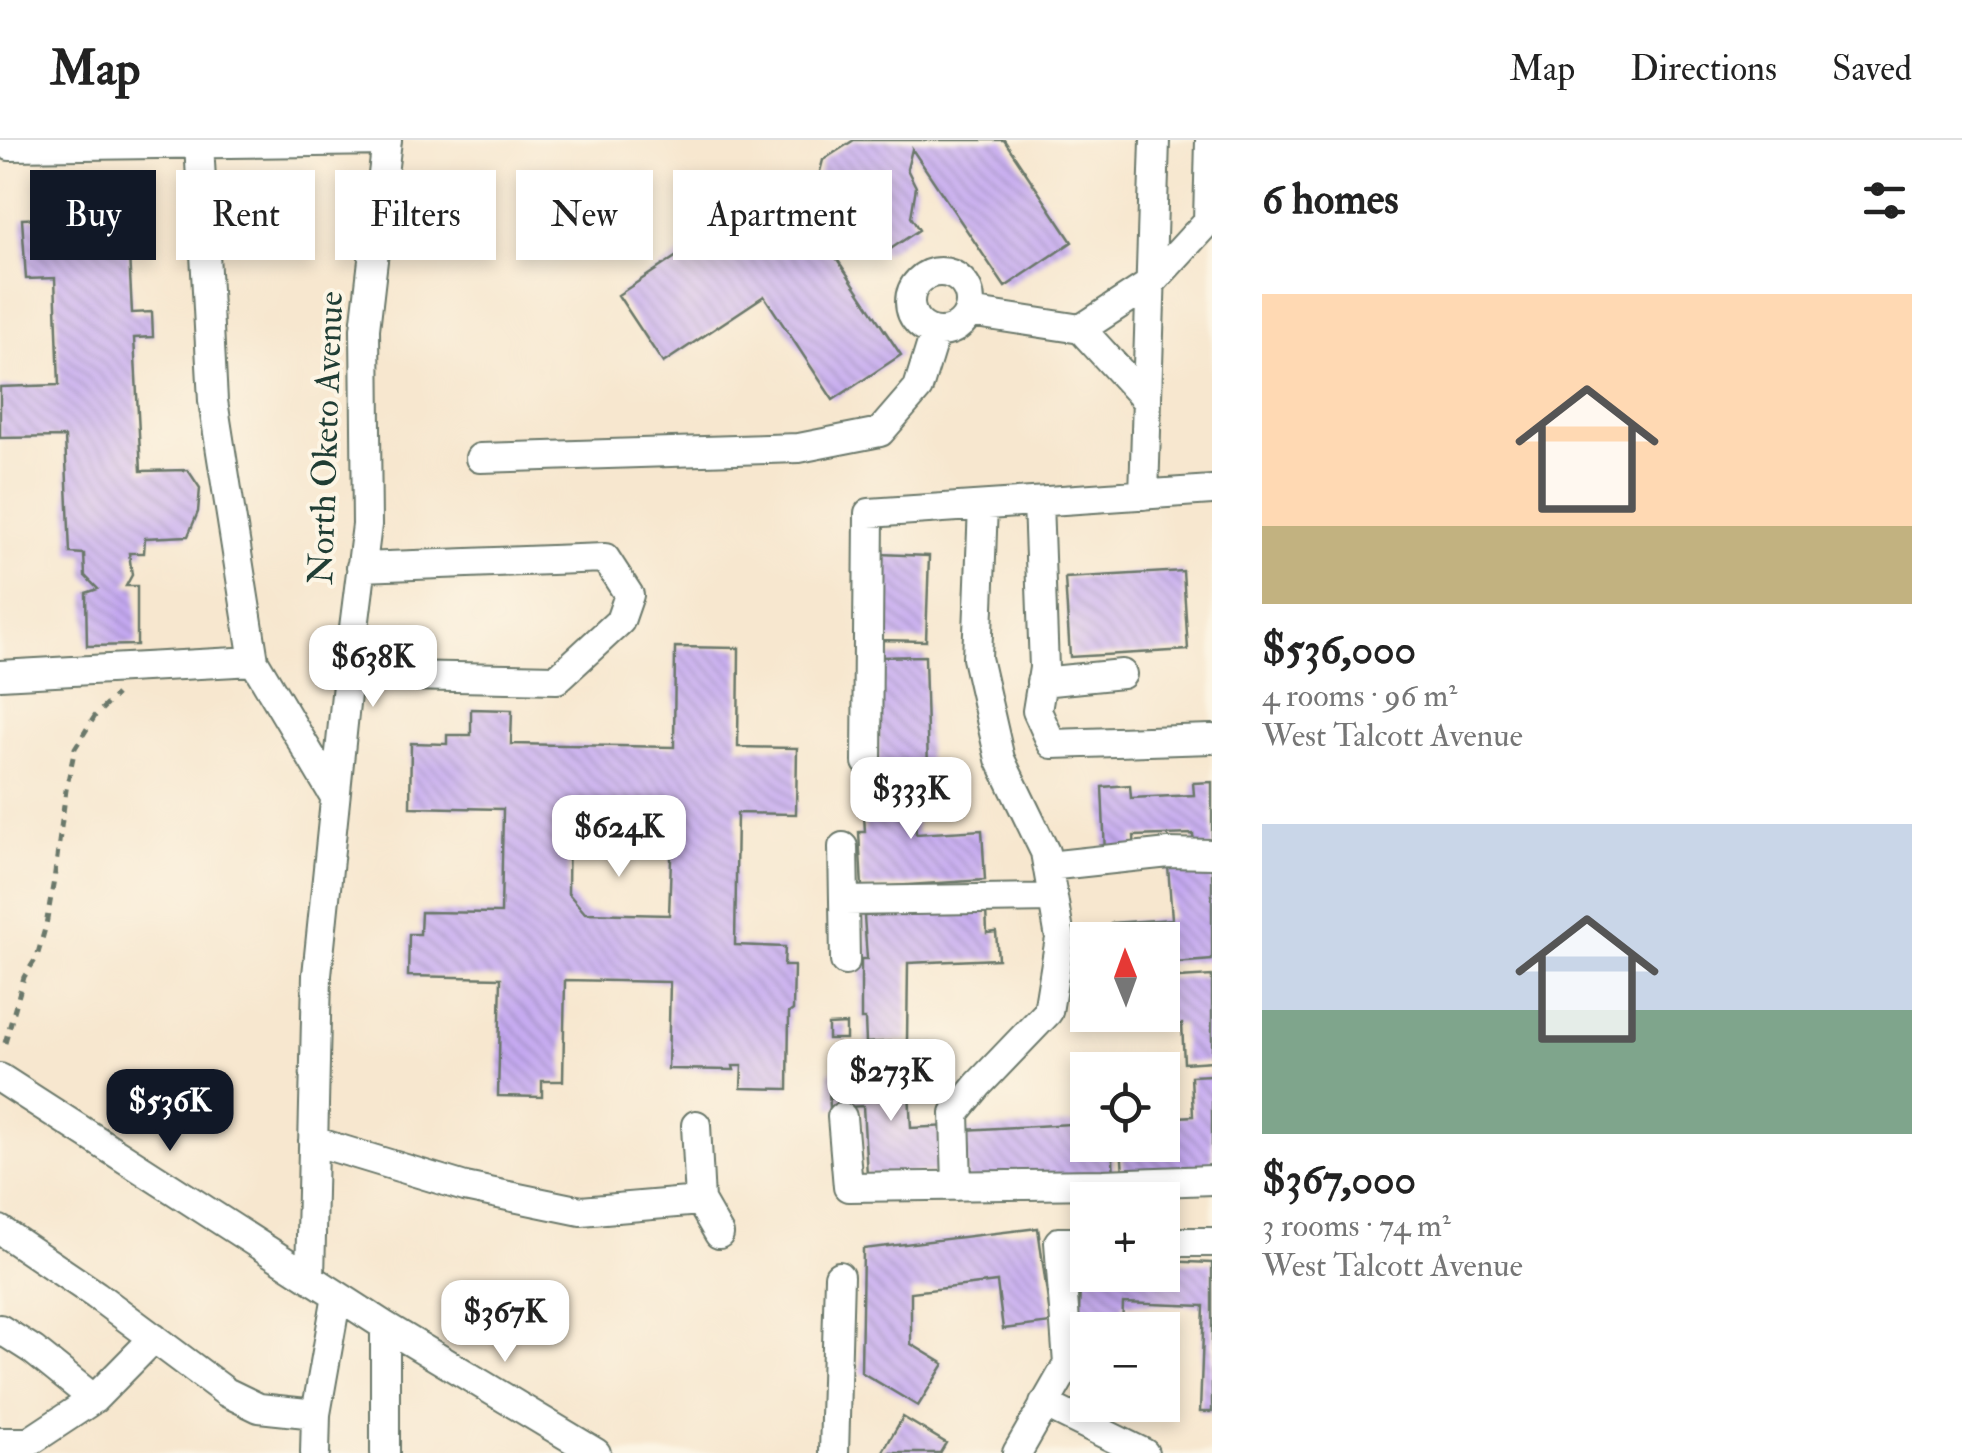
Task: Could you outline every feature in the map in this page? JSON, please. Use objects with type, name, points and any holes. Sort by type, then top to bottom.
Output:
[{"type":"street","points":[[10,146],[387,140]]},
{"type":"street","name":"North Oketo Avenue","points":[[310,1278],[317,975],[366,525],[364,330],[387,140]]},
{"type":"street","points":[[1144,494],[1155,140]]},
{"type":"street","points":[[1081,328],[1150,284],[1208,221],[1210,140]]},
{"type":"street","points":[[199,143],[213,401],[254,661],[336,796]]},
{"type":"street","points":[[944,272],[955,275],[968,291],[969,312],[956,328],[935,332],[916,322],[911,313],[911,292],[924,276],[944,272]]},
{"type":"street","points":[[969,312],[1081,328],[1146,401]]},
{"type":"street","points":[[480,458],[799,448],[880,432],[918,388],[935,332]]},
{"type":"street","points":[[867,762],[869,513],[1212,490]]},
{"type":"street","points":[[1038,502],[1044,668],[1037,711],[1052,744],[1212,739]]},
{"type":"street","points":[[957,1186],[955,1113],[1048,1012],[1060,938],[1046,852],[1000,759],[977,658],[983,506]]},
{"type":"street","points":[[348,675],[557,679],[620,621],[629,596],[604,558],[361,567]]},
{"type":"street","points":[[0,675],[254,661]]},
{"type":"street","points":[[1042,682],[1122,674]]},
{"type":"street","points":[[844,847],[846,961]]},
{"type":"street","points":[[1048,866],[1170,854],[1212,854]]},
{"type":"street","points":[[844,901],[1053,898]]},
{"type":"street","points":[[0,1078],[385,1326],[596,1453]]},
{"type":"street","points":[[842,1117],[848,1188],[1212,1180]]},
{"type":"street","points":[[696,1125],[700,1201],[719,1234]]},
{"type":"street","points":[[313,1141],[466,1187],[581,1211],[700,1201]]},
{"type":"street","points":[[0,1230],[96,1295],[226,1392],[260,1408],[316,1414]]},
{"type":"street","points":[[1017,1453],[1068,1364],[1059,1242],[1070,1242]]},
{"type":"street","points":[[1180,1242],[1212,1242]]},
{"type":"street","points":[[834,1453],[840,1276]]},
{"type":"street","points":[[315,1453],[316,1414],[337,1295]]},
{"type":"street","points":[[384,1453],[385,1326]]},
{"type":"street","points":[[0,1328],[94,1400]]},
{"type":"street","points":[[0,1442],[28,1442],[94,1400],[154,1338]]},
{"type":"street","points":[[1044,1404],[1144,1453]]},
{"type":"path","points":[[5,1042],[24,978],[37,957],[46,925],[75,748],[95,716],[120,691],[116,668]]},
{"type":"building","points":[[854,140],[1004,140],[1072,242],[1005,287],[912,149],[907,169],[916,187],[911,217],[919,230],[892,248],[892,170],[820,170],[823,160]]},
{"type":"building","points":[[22,219],[30,219],[30,260],[129,260],[132,313],[152,312],[153,337],[134,338],[141,471],[188,470],[200,488],[198,512],[188,536],[145,538],[144,553],[129,553],[132,575],[126,586],[137,586],[137,645],[87,646],[86,593],[98,589],[85,576],[84,554],[70,553],[65,437],[0,438],[0,387],[59,385],[55,278],[26,279]]},
{"type":"building","points":[[673,259],[838,260],[901,355],[833,400],[764,296],[663,363],[618,295]]},
{"type":"building","points":[[879,554],[929,556],[926,641],[876,640]]},
{"type":"building","points":[[1183,571],[1188,650],[1070,657],[1065,578]]},
{"type":"building","points":[[675,647],[739,648],[738,747],[797,748],[796,814],[737,813],[735,945],[785,947],[784,966],[794,966],[788,1089],[741,1088],[742,1066],[733,1066],[734,1070],[668,1069],[670,982],[565,980],[563,1081],[542,1081],[542,1097],[498,1096],[501,978],[408,976],[409,934],[420,934],[421,912],[501,913],[503,809],[410,807],[411,743],[447,744],[447,735],[471,735],[471,709],[512,710],[511,744],[674,747]],"holes":[[[569,810],[653,812],[672,831],[669,915],[585,913],[568,893]]]},
{"type":"building","points":[[925,656],[928,771],[879,772],[877,657]]},
{"type":"building","points":[[913,776],[916,834],[982,830],[985,880],[862,888],[862,779]]},
{"type":"building","points":[[1212,782],[1212,848],[1194,849],[1193,834],[1134,836],[1135,853],[1105,854],[1102,787],[1130,785],[1131,798],[1194,795],[1193,783]]},
{"type":"building","points":[[1212,863],[1212,960],[1180,963],[1180,922],[1126,922],[1172,919],[1168,866]]},
{"type":"building","points":[[986,908],[987,933],[996,932],[998,959],[908,963],[907,1041],[866,1043],[865,1019],[861,1019],[861,959],[867,959],[864,916]]},
{"type":"building","points":[[1212,976],[1212,1061],[1184,1063],[1180,978]]},
{"type":"building","points":[[846,1024],[846,1039],[828,1039],[828,1025]]},
{"type":"building","points":[[863,1069],[863,1075],[908,1073],[911,1128],[950,1126],[952,1171],[867,1175],[863,1106],[830,1108],[828,1071]]},
{"type":"building","points":[[1212,1075],[1212,1169],[1123,1174],[1122,1162],[1180,1162],[1180,1117],[1193,1116],[1191,1076]]},
{"type":"building","points":[[1070,1124],[1070,1162],[1113,1162],[1114,1175],[967,1184],[964,1130]]},
{"type":"building","points":[[1038,1228],[1051,1323],[1003,1329],[997,1282],[911,1292],[911,1344],[944,1364],[918,1406],[861,1372],[863,1249]]},
{"type":"building","points":[[1180,1262],[1212,1263],[1212,1412],[1200,1412],[1204,1306],[1123,1303],[1123,1312],[1079,1312],[1080,1292],[1180,1292]]},
{"type":"building","points":[[903,1417],[946,1443],[940,1453],[882,1453]]}]
